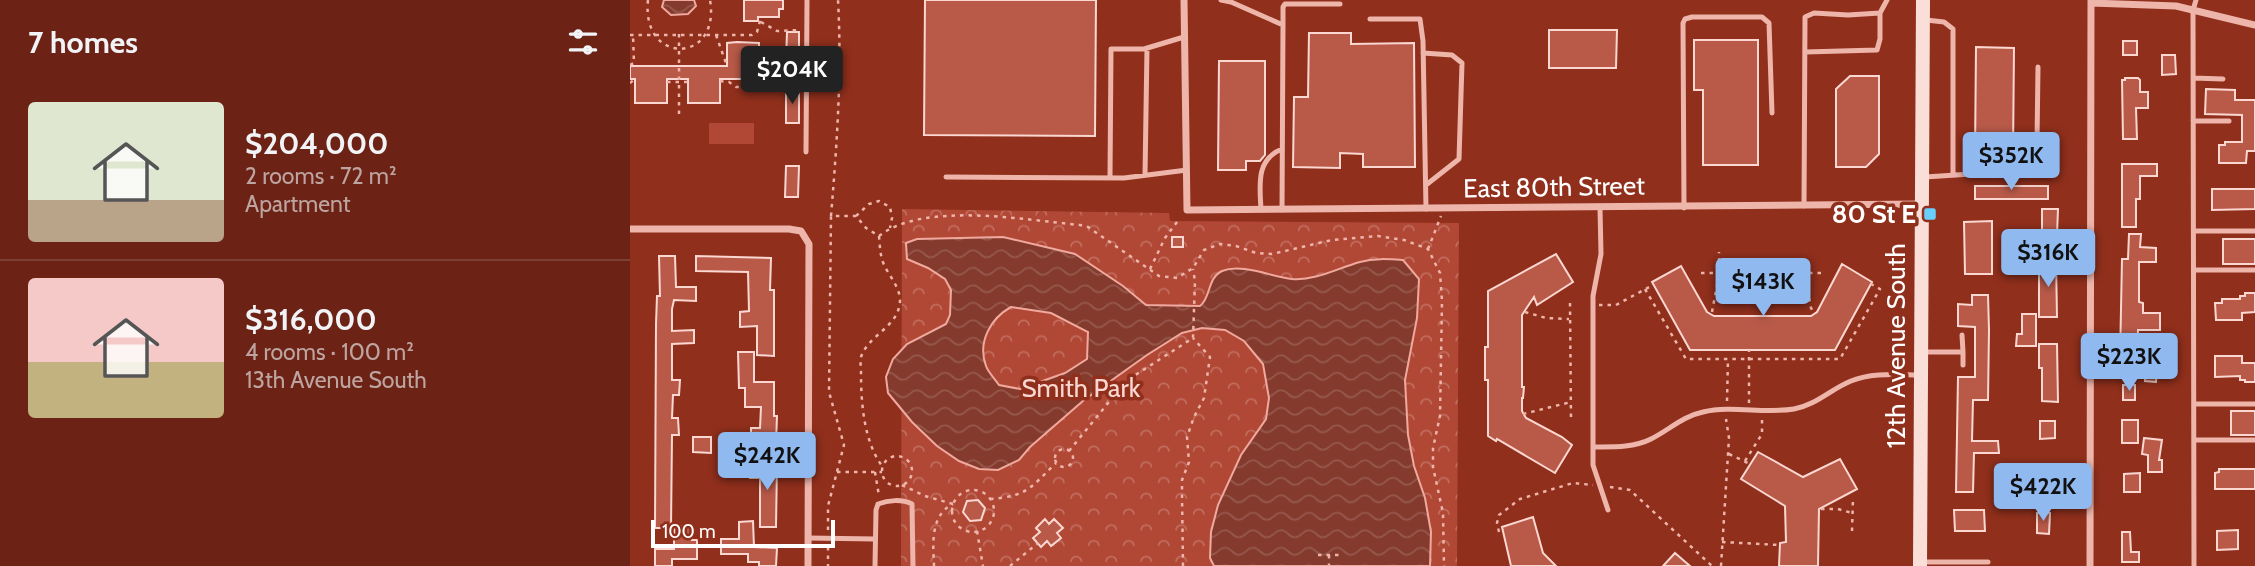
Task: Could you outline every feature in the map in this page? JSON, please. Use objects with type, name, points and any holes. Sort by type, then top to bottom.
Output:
[{"type":"street","points":[[1184,0],[1187,210]]},
{"type":"street","name":"12th Avenue South","points":[[1920,564],[1923,0]]},
{"type":"street","points":[[2090,566],[2091,2],[2161,2],[2255,25]]},
{"type":"street","name":"East 80th Street","points":[[1187,210],[1921,205]]},
{"type":"street","points":[[630,229],[789,229],[802,231],[809,244],[808,566]]},
{"type":"lane","points":[[806,152],[807,0]]},
{"type":"lane","points":[[1221,0],[1283,25]]},
{"type":"lane","points":[[1805,52],[1877,50],[1880,39],[1880,13],[1887,0]]},
{"type":"lane","points":[[2194,566],[2193,10],[2196,0]]},
{"type":"lane","points":[[1282,210],[1283,10],[1285,4],[1340,4]]},
{"type":"lane","points":[[1804,206],[1805,17],[1814,13],[1880,13]]},
{"type":"lane","points":[[1684,208],[1685,19],[1762,18],[1769,23],[1772,113]]},
{"type":"lane","points":[[1370,19],[1420,19],[1426,209]]},
{"type":"lane","points":[[1923,20],[1944,22],[1953,29],[1953,175]]},
{"type":"lane","points":[[1110,178],[1111,49],[1147,48],[1184,37]]},
{"type":"lane","points":[[1145,175],[1147,48]]},
{"type":"lane","points":[[1423,53],[1452,55],[1462,64],[1459,159],[1426,186]]},
{"type":"lane","points":[[1922,177],[2033,170],[2038,67]]},
{"type":"lane","points":[[2193,78],[2223,79]]},
{"type":"lane","points":[[2193,121],[2229,121]]},
{"type":"lane","points":[[1261,210],[1260,170],[1273,152],[1282,149]]},
{"type":"lane","points":[[946,177],[1110,178],[1186,170]]},
{"type":"lane","points":[[1600,208],[1601,254],[1593,304],[1593,447],[1594,472],[1608,510]]},
{"type":"lane","points":[[2194,231],[2255,232]]},
{"type":"lane","points":[[2194,270],[2255,270]]},
{"type":"lane","points":[[1962,335],[1963,365]]},
{"type":"lane","points":[[1920,352],[1963,352]]},
{"type":"lane","points":[[1593,447],[1640,443],[1692,415],[1703,412],[1794,409],[1863,377],[1920,375]]},
{"type":"lane","points":[[2194,404],[2255,404]]},
{"type":"lane","points":[[2194,440],[2255,440]]},
{"type":"lane","points":[[875,566],[878,504],[906,501],[912,504],[913,566]]},
{"type":"lane","points":[[808,538],[875,539]]},
{"type":"lane","points":[[1920,564],[1988,562]]},
{"type":"path","points":[[648,0],[650,24],[660,43],[680,50],[688,49],[706,34],[712,16],[711,0]]},
{"type":"path","points":[[828,566],[828,506],[844,445],[829,392],[831,216],[840,89],[838,0]]},
{"type":"path","points":[[630,65],[634,64],[632,35],[752,35],[757,32],[761,17]]},
{"type":"path","points":[[761,22],[778,31],[807,30]]},
{"type":"path","points":[[680,34],[680,114]]},
{"type":"path","points":[[716,35],[727,66]]},
{"type":"path","points":[[759,64],[807,63]]},
{"type":"path","points":[[630,83],[635,79]]},
{"type":"path","points":[[667,82],[688,82]]},
{"type":"path","points":[[720,82],[729,82],[736,87],[806,87]]},
{"type":"path","points":[[831,216],[856,216],[869,204],[879,201],[890,206],[890,228]]},
{"type":"path","points":[[1428,249],[1443,209]]},
{"type":"path","points":[[1150,270],[1165,238],[1187,210]]},
{"type":"path","points":[[879,236],[890,228],[929,217],[953,215],[1080,225],[1088,227],[1160,276],[1177,278],[1193,268],[1204,250],[1220,244],[1272,254],[1332,240],[1378,236],[1404,240],[1428,249],[1440,273],[1442,301],[1440,416],[1433,448],[1433,467],[1443,513],[1444,566]]},
{"type":"path","points":[[856,216],[866,228],[879,236]]},
{"type":"path","points":[[879,236],[880,254],[896,285],[900,300],[897,314],[862,357],[861,397],[869,438],[886,482],[902,485],[925,496],[953,504]]},
{"type":"path","points":[[1712,312],[1719,273],[1719,252]]},
{"type":"path","points":[[1183,566],[1182,480],[1189,462],[1187,437],[1204,398],[1211,365],[1210,357],[1193,337],[1193,268]]},
{"type":"path","points":[[1701,273],[1749,273]]},
{"type":"path","points":[[1775,273],[1825,273]]},
{"type":"path","points":[[1805,273],[1814,313]]},
{"type":"path","points":[[1645,289],[1686,359],[1840,359],[1880,289],[1871,284]]},
{"type":"path","points":[[1593,304],[1616,305],[1653,285]]},
{"type":"path","points":[[1570,303],[1571,421]]},
{"type":"path","points":[[1525,312],[1546,318],[1570,319]]},
{"type":"path","points":[[1069,450],[1126,380],[1193,337]]},
{"type":"path","points":[[1749,350],[1749,410]]},
{"type":"path","points":[[1726,410],[1728,359]]},
{"type":"path","points":[[1523,414],[1571,402]]},
{"type":"path","points":[[1745,461],[1762,434],[1762,410]]},
{"type":"path","points":[[1721,566],[1730,438],[1726,419]]},
{"type":"path","points":[[990,499],[1009,498],[1025,493],[1056,463],[1055,459],[1061,449],[1069,450],[1074,457],[1071,465],[1063,468],[1056,463]]},
{"type":"path","points":[[1729,454],[1750,464]]},
{"type":"path","points":[[882,466],[887,459],[903,457],[912,471],[909,479],[902,485]]},
{"type":"path","points":[[837,472],[882,472]]},
{"type":"path","points":[[875,472],[877,492],[882,502]]},
{"type":"path","points":[[934,566],[933,536],[936,523],[944,509],[953,504],[961,494],[973,490],[986,495],[993,505],[992,519],[977,531],[965,530],[955,522],[953,504]]},
{"type":"path","points":[[1853,498],[1853,531]]},
{"type":"path","points":[[1821,509],[1838,509],[1853,514]]},
{"type":"path","points":[[977,531],[983,566]]},
{"type":"path","points":[[1722,542],[1780,545]]},
{"type":"path","points":[[1010,566],[1038,543]]},
{"type":"path","points":[[1318,555],[1340,555]]},
{"type":"path","points":[[1329,555],[1329,566]]},
{"type":"green space","points":[[709,123],[754,123],[754,144],[709,144]]},
{"type":"green space","name":"Smith Park","points":[[902,209],[1169,213],[1170,221],[1459,223],[1457,566],[901,566]]},
{"type":"water","points":[[664,0],[694,0],[696,6],[688,14],[671,15],[662,7]]},
{"type":"water","points":[[1003,237],[1075,254],[1146,305],[1200,306],[1217,274],[1230,269],[1248,269],[1284,278],[1301,279],[1365,261],[1403,260],[1419,279],[1417,318],[1405,380],[1408,435],[1431,532],[1430,566],[1214,566],[1210,558],[1211,532],[1218,505],[1241,455],[1266,419],[1269,398],[1263,364],[1244,341],[1225,330],[1202,328],[1182,333],[1147,355],[1084,400],[1019,460],[998,470],[979,469],[959,461],[937,446],[888,393],[886,377],[893,359],[907,344],[946,324],[950,315],[951,290],[945,279],[907,259],[906,243],[917,239]],"holes":[[[1011,307],[1051,313],[1088,332],[1087,359],[1065,373],[1020,389],[999,385],[987,368],[983,348],[997,317]]]},
{"type":"building","points":[[744,0],[783,0],[783,9],[779,9],[779,17],[758,17],[758,21],[744,21]]},
{"type":"building","points":[[925,0],[1096,0],[1095,136],[924,135]]},
{"type":"building","points":[[1549,30],[1617,30],[1616,68],[1549,68]]},
{"type":"building","points":[[787,32],[799,32],[799,60],[786,60]]},
{"type":"building","points":[[1309,33],[1351,33],[1351,44],[1414,43],[1415,167],[1363,167],[1363,154],[1340,153],[1340,168],[1293,167],[1294,97],[1308,97]]},
{"type":"building","points":[[1694,40],[1758,40],[1758,165],[1703,165],[1703,90],[1694,90]]},
{"type":"building","points":[[2123,41],[2137,41],[2137,55],[2123,55]]},
{"type":"building","points":[[727,43],[759,43],[759,66],[763,66],[763,79],[720,79],[720,103],[688,103],[688,79],[667,79],[667,103],[635,103],[635,79],[630,79],[630,66],[727,66]]},
{"type":"building","points":[[1976,47],[2014,48],[2013,155],[1975,155]]},
{"type":"building","points":[[2162,55],[2175,55],[2176,74],[2162,75]]},
{"type":"building","points":[[1219,61],[1265,61],[1265,155],[1260,161],[1246,161],[1246,170],[1218,170]]},
{"type":"building","points":[[1850,76],[1879,76],[1879,154],[1866,167],[1836,167],[1836,89]]},
{"type":"building","points":[[2138,78],[2140,92],[2148,92],[2148,108],[2136,108],[2137,139],[2123,139],[2122,80]]},
{"type":"building","points":[[786,89],[799,89],[799,123],[786,123]]},
{"type":"building","points":[[2206,89],[2235,90],[2235,100],[2255,100],[2255,151],[2247,151],[2246,163],[2219,163],[2219,145],[2225,145],[2225,142],[2242,142],[2242,115],[2205,114]]},
{"type":"building","points":[[2122,164],[2157,164],[2157,176],[2140,176],[2140,199],[2136,199],[2136,227],[2122,227]]},
{"type":"building","points":[[786,166],[799,166],[798,197],[785,197]]},
{"type":"building","points":[[1975,186],[2048,186],[2048,199],[1975,199]]},
{"type":"building","points":[[2212,189],[2255,189],[2255,209],[2212,210]]},
{"type":"building","points":[[2042,209],[2058,209],[2057,235],[2042,234]]},
{"type":"building","points":[[1992,221],[1992,274],[1965,274],[1964,222]]},
{"type":"building","points":[[2026,232],[2037,232],[2037,245],[2026,245]]},
{"type":"building","points":[[2129,234],[2141,234],[2140,247],[2156,248],[2156,262],[2139,262],[2139,302],[2143,303],[2143,313],[2160,313],[2160,330],[2138,330],[2137,360],[2120,359],[2122,259],[2128,259]]},
{"type":"building","points":[[1172,237],[1183,237],[1183,247],[1172,247]]},
{"type":"building","points":[[2223,239],[2255,239],[2255,264],[2223,264]]},
{"type":"building","points":[[1556,254],[1573,282],[1537,305],[1534,297],[1522,315],[1522,411],[1526,418],[1572,445],[1555,473],[1488,436],[1485,347],[1488,347],[1488,291]]},
{"type":"building","points":[[659,256],[675,256],[676,287],[696,287],[696,301],[674,300],[672,309],[672,331],[694,330],[694,343],[672,344],[672,380],[680,380],[679,395],[673,395],[672,418],[678,418],[679,435],[672,435],[671,528],[655,528]]},
{"type":"building","points":[[696,256],[771,258],[774,356],[757,355],[757,326],[740,327],[740,312],[749,311],[748,272],[696,271]]},
{"type":"building","points":[[2039,260],[2056,260],[2057,317],[2039,317]]},
{"type":"building","points":[[1842,264],[1872,282],[1835,350],[1690,350],[1652,282],[1681,266],[1707,312],[1714,316],[1811,316],[1817,312]]},
{"type":"building","points":[[2245,293],[2255,293],[2255,312],[2242,313],[2242,320],[2216,320],[2215,303],[2222,303],[2222,299],[2240,299]]},
{"type":"building","points":[[1972,295],[1988,295],[1989,330],[1988,400],[1973,400],[1972,441],[1998,441],[1999,453],[1974,453],[1973,492],[1956,492],[1958,377],[1975,377],[1975,327],[1958,326],[1958,304],[1972,305]]},
{"type":"building","points":[[2022,314],[2036,314],[2036,346],[2016,346],[2017,334],[2022,334]]},
{"type":"building","points":[[2039,344],[2057,344],[2058,402],[2042,401]]},
{"type":"building","points":[[738,352],[754,352],[754,382],[774,382],[776,443],[751,443],[751,428],[760,428],[761,407],[745,407],[745,388],[739,388]]},
{"type":"building","points":[[2146,356],[2162,356],[2162,369],[2157,370],[2156,382],[2145,381]]},
{"type":"building","points":[[2215,356],[2242,356],[2242,363],[2255,363],[2255,382],[2240,380],[2240,376],[2215,377]]},
{"type":"building","points":[[2123,385],[2135,385],[2135,400],[2123,400]]},
{"type":"building","points":[[2231,411],[2255,411],[2255,435],[2231,435]]},
{"type":"building","points":[[2122,420],[2138,420],[2138,443],[2122,443]]},
{"type":"building","points":[[2040,421],[2055,421],[2055,438],[2040,439]]},
{"type":"building","points":[[693,437],[711,437],[711,453],[693,452]]},
{"type":"building","points":[[735,437],[749,437],[748,468],[735,468]]},
{"type":"building","points":[[2144,438],[2162,440],[2159,460],[2162,460],[2162,472],[2148,472],[2148,455],[2142,454]]},
{"type":"building","points":[[1758,452],[1803,477],[1840,459],[1857,489],[1819,509],[1818,566],[1779,566],[1780,543],[1786,542],[1785,506],[1741,479]]},
{"type":"building","points":[[750,463],[777,464],[776,527],[760,527],[760,478],[750,478]]},
{"type":"building","points":[[2053,466],[2054,486],[2041,486],[2040,467]]},
{"type":"building","points":[[2219,469],[2255,469],[2255,489],[2215,489],[2215,473],[2219,472]]},
{"type":"building","points":[[2140,473],[2140,492],[2124,492],[2124,474]]},
{"type":"building","points":[[978,500],[985,508],[981,520],[970,521],[963,512],[967,501]]},
{"type":"building","points":[[1954,510],[1984,510],[1985,531],[1955,531]]},
{"type":"building","points":[[2037,513],[2050,513],[2049,534],[2037,533]]},
{"type":"building","points":[[1533,517],[1543,553],[1556,566],[1511,566],[1502,527]]},
{"type":"building","points":[[1045,519],[1049,524],[1054,519],[1063,528],[1057,533],[1061,538],[1051,546],[1047,541],[1041,547],[1033,538],[1040,532],[1036,528]]},
{"type":"building","points":[[753,521],[754,547],[777,548],[776,566],[759,566],[759,562],[748,562],[748,554],[721,554],[721,539],[739,539],[739,522]]},
{"type":"building","points":[[674,526],[692,526],[692,540],[697,540],[697,559],[672,559],[672,566],[655,566],[655,549],[674,549]]},
{"type":"building","points":[[2238,530],[2238,549],[2217,550],[2217,531]]},
{"type":"building","points":[[2122,532],[2130,532],[2131,552],[2139,552],[2139,562],[2122,562]]},
{"type":"building","points":[[1675,553],[1690,566],[1663,566]]},
{"type":"place","name":"80 St E","points":[[1930,214]]}]
